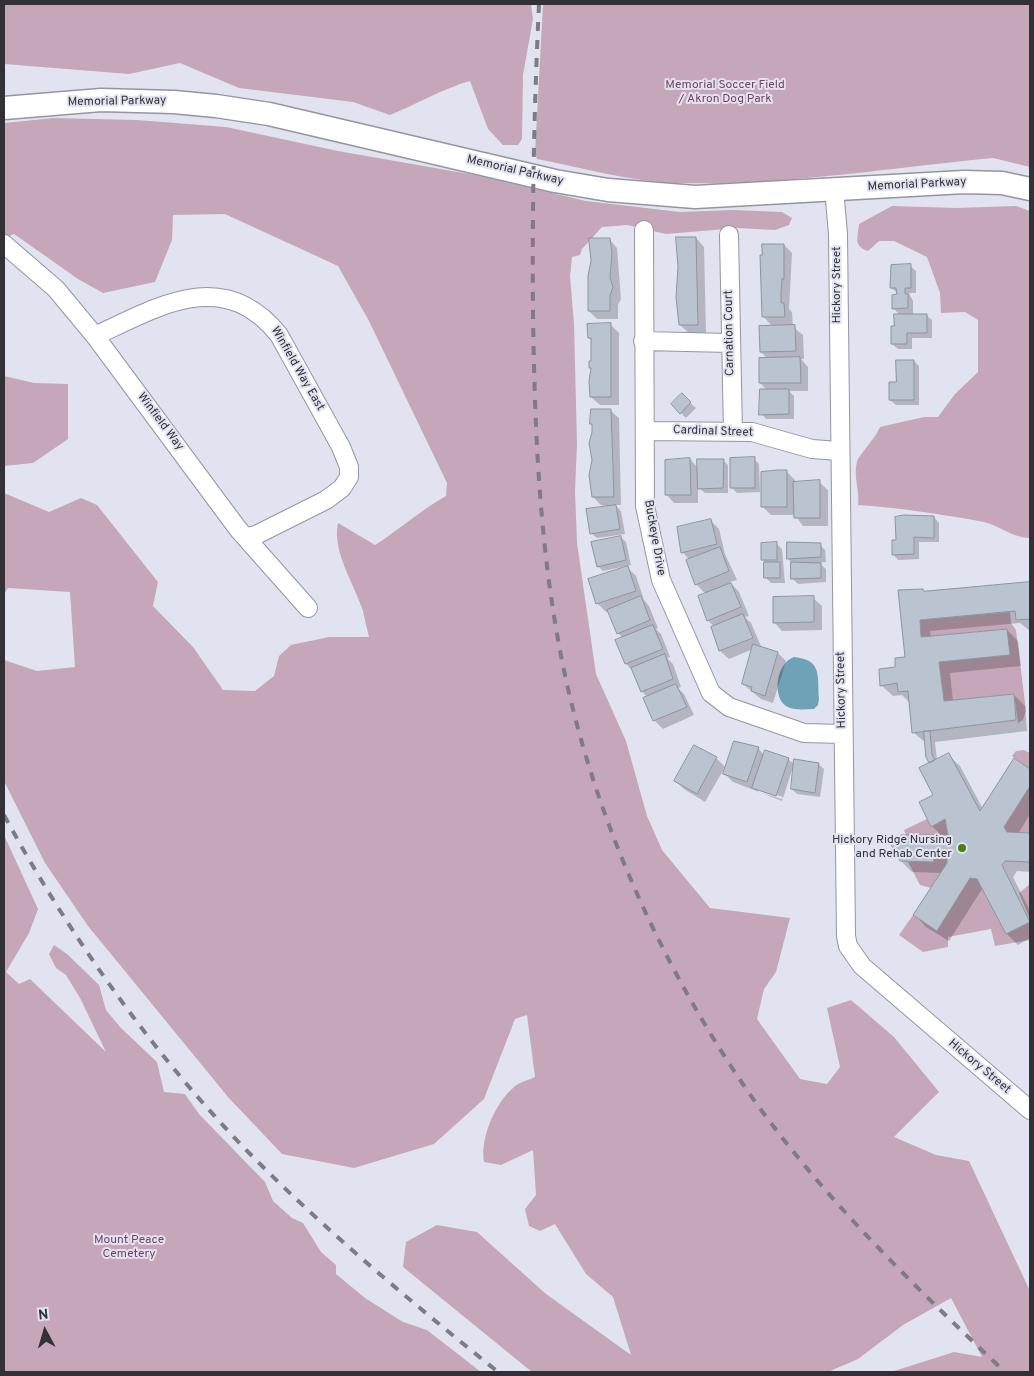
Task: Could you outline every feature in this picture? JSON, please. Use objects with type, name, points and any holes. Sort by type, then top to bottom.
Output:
[{"type":"main road","name":"Memorial Parkway","points":[[4,108],[101,100],[143,100],[240,109],[556,181],[608,190],[695,197],[964,182],[1002,183],[1030,189]]},
{"type":"street","name":"Hickory Street","points":[[834,189],[838,234],[845,919],[848,946],[862,966],[1030,1110]]},
{"type":"street","name":"Buckeye Drive","points":[[644,230],[643,341],[646,506],[659,574],[711,693],[729,707],[804,733],[843,734]]},
{"type":"street","name":"Carnation Court","points":[[729,235],[733,432]]},
{"type":"street","name":"Winfield Way","points":[[4,244],[56,289],[95,336],[246,537],[308,608]]},
{"type":"street","name":"Winfield Way East","points":[[95,336],[154,308],[203,296],[224,299],[256,312],[267,320],[279,335],[340,447],[349,467],[349,477],[342,488],[326,500],[256,535],[246,537]]},
{"type":"street","points":[[643,341],[730,343]]},
{"type":"street","name":"Cardinal Street","points":[[646,430],[752,432],[812,449],[839,451]]},
{"type":"green space","points":[[4,4],[531,4],[533,19],[523,75],[522,139],[518,145],[503,145],[488,129],[470,81],[440,92],[390,115],[353,102],[239,88],[180,63],[129,74],[4,64]]},
{"type":"green space","name":"Memorial Soccer Field / Akron Dog Park","points":[[543,4],[1030,4],[1030,167],[993,158],[794,179],[754,182],[675,183],[623,177],[537,159],[535,153]]},
{"type":"green space","points":[[54,118],[137,120],[226,127],[338,151],[475,175],[586,201],[680,212],[733,210],[782,212],[792,218],[789,225],[775,230],[738,228],[666,234],[627,225],[602,227],[582,249],[580,255],[572,257],[570,276],[574,324],[577,543],[596,674],[626,741],[647,816],[662,850],[710,908],[790,918],[776,972],[764,989],[757,1019],[800,1079],[827,1084],[840,1067],[827,1008],[851,1000],[894,1037],[939,1092],[894,1137],[936,1155],[969,1161],[1030,1291],[1030,1372],[891,1372],[954,1352],[982,1357],[951,1298],[903,1325],[858,1359],[828,1372],[532,1372],[403,1267],[406,1242],[437,1225],[477,1232],[546,1294],[631,1355],[613,1297],[586,1274],[555,1224],[540,1231],[529,1226],[525,1209],[536,1195],[533,1150],[501,1165],[484,1162],[484,1142],[495,1111],[514,1087],[521,1082],[535,1077],[527,1015],[515,1019],[484,1099],[434,1144],[354,1168],[282,1154],[228,1097],[88,926],[45,863],[4,781],[4,660],[37,671],[75,667],[70,592],[8,588],[4,594],[4,493],[49,512],[81,498],[97,505],[158,582],[153,606],[193,647],[223,690],[255,691],[274,676],[279,656],[291,645],[329,637],[369,637],[363,611],[338,545],[338,523],[375,545],[446,496],[447,483],[369,321],[338,266],[225,214],[173,215],[172,240],[155,282],[103,293],[78,279],[14,234],[4,238],[4,123]]},
{"type":"green space","points":[[892,206],[956,208],[1016,206],[1030,211],[1030,538],[1012,534],[984,522],[953,516],[858,505],[857,462],[880,427],[924,417],[938,417],[955,394],[978,372],[978,320],[965,312],[941,313],[940,293],[927,257],[894,241],[879,241],[868,251],[858,244],[859,224]]},
{"type":"green space","points":[[4,376],[34,383],[68,384],[68,439],[33,463],[4,466]]},
{"type":"green space","points":[[1010,612],[1011,623],[1016,630],[1026,711],[1023,720],[1018,723],[1014,694],[944,701],[939,662],[1010,655],[1007,629],[921,637],[920,620]]},
{"type":"green space","points":[[1024,750],[1030,753],[1030,769],[1012,756],[1016,751]]},
{"type":"green space","points":[[1030,786],[1030,833],[1007,832],[1004,827]]},
{"type":"green space","points":[[927,819],[931,827],[945,819],[948,835],[906,835],[904,830]]},
{"type":"green space","name":"Mount Peace Cemetery","points":[[4,835],[38,909],[29,933],[6,972],[19,984],[30,979],[106,1052],[80,998],[66,975],[56,968],[49,954],[54,945],[67,954],[99,985],[106,1010],[121,1028],[157,1062],[164,1092],[185,1094],[199,1114],[265,1182],[273,1201],[292,1218],[303,1223],[321,1252],[336,1265],[336,1274],[365,1298],[403,1322],[427,1330],[481,1372],[4,1372]]},
{"type":"green space","points":[[947,854],[947,863],[931,888],[920,885],[908,862],[934,862],[933,855]]},
{"type":"green space","points":[[970,878],[977,879],[1006,934],[1030,922],[1030,940],[995,946],[991,929],[948,937],[948,947],[923,952],[899,935],[913,915],[937,931]]},
{"type":"green space","points":[[1030,884],[1030,919],[1019,893]]},
{"type":"water","points":[[794,657],[810,662],[817,670],[819,699],[818,705],[814,709],[789,708],[782,702],[779,695],[778,680],[780,673],[788,660]]},
{"type":"building","points":[[676,237],[696,237],[698,325],[679,325],[676,297],[678,267]]},
{"type":"building","points":[[589,238],[610,238],[612,253],[610,278],[613,287],[610,296],[610,311],[588,311],[588,276],[591,261]]},
{"type":"building","points":[[762,244],[784,244],[784,279],[782,279],[781,303],[784,303],[785,317],[762,317],[760,255],[762,255]]},
{"type":"building","points":[[911,264],[911,288],[905,288],[905,294],[908,294],[908,308],[892,309],[892,295],[897,294],[896,288],[890,288],[891,265]]},
{"type":"building","points":[[894,314],[927,314],[927,333],[907,333],[907,344],[891,344],[891,326],[894,326]]},
{"type":"building","points":[[611,323],[611,397],[590,397],[589,381],[591,368],[589,368],[589,361],[591,361],[591,338],[588,338],[587,324]]},
{"type":"building","points":[[795,325],[796,351],[760,352],[759,326]]},
{"type":"building","points":[[800,357],[801,383],[759,383],[759,358]]},
{"type":"building","points":[[896,360],[914,360],[914,400],[889,400],[889,382],[896,382]]},
{"type":"building","points":[[760,389],[789,389],[789,414],[759,415]]},
{"type":"building","points":[[682,393],[691,402],[680,414],[671,404]]},
{"type":"building","points":[[591,409],[611,409],[614,497],[592,497],[589,475],[592,460],[589,443],[592,432],[592,424],[590,424]]},
{"type":"building","points":[[755,457],[755,488],[730,488],[730,458]]},
{"type":"building","points":[[690,458],[691,495],[665,495],[665,460]]},
{"type":"building","points":[[697,459],[724,459],[723,488],[698,489]]},
{"type":"building","points":[[787,470],[787,507],[761,507],[761,472]]},
{"type":"building","points":[[820,480],[820,518],[794,518],[793,482]]},
{"type":"building","points":[[616,505],[620,529],[590,534],[586,509]]},
{"type":"building","points":[[904,515],[934,516],[934,538],[914,537],[914,554],[892,555],[892,540],[896,540],[895,517]]},
{"type":"building","points":[[711,519],[717,544],[681,553],[677,527]]},
{"type":"building","points":[[621,536],[626,560],[597,567],[591,542]]},
{"type":"building","points":[[777,542],[777,560],[761,560],[761,543]]},
{"type":"building","points":[[787,542],[821,543],[821,557],[787,559]]},
{"type":"building","points":[[720,547],[729,571],[695,585],[686,560]]},
{"type":"building","points":[[764,562],[780,562],[780,578],[764,578]]},
{"type":"building","points":[[791,562],[821,563],[821,578],[791,579]]},
{"type":"building","points":[[628,566],[636,591],[596,604],[588,579]]},
{"type":"building","points":[[1030,582],[1030,619],[1016,620],[1015,611],[920,620],[921,637],[1007,629],[1010,655],[939,662],[944,701],[1014,694],[1016,720],[912,733],[908,691],[898,692],[897,683],[880,686],[879,669],[895,667],[895,658],[905,657],[898,590],[923,589],[924,591]]},
{"type":"building","points":[[731,583],[741,607],[707,621],[698,596]]},
{"type":"building","points":[[641,596],[650,620],[617,634],[607,610]]},
{"type":"building","points":[[814,596],[814,622],[773,623],[773,597]]},
{"type":"building","points":[[743,614],[753,638],[719,651],[711,627]]},
{"type":"building","points":[[653,625],[663,649],[625,664],[615,640]]},
{"type":"building","points":[[753,644],[778,652],[765,696],[751,691],[752,687],[742,684]]},
{"type":"building","points":[[665,654],[673,679],[641,692],[631,668]]},
{"type":"building","points":[[676,684],[687,707],[653,721],[643,698]]},
{"type":"building","points":[[924,731],[930,731],[932,755],[935,760],[929,763],[926,757]]},
{"type":"building","points":[[734,741],[759,747],[747,782],[723,774]]},
{"type":"building","points":[[694,745],[717,757],[697,794],[674,781]]},
{"type":"building","points":[[765,750],[789,758],[776,796],[752,788]]},
{"type":"building","name":"Hickory Ridge Nursing and Rehab Center","points":[[949,753],[980,811],[1014,758],[1030,769],[1030,786],[1004,827],[1007,832],[1030,833],[1030,862],[1005,861],[1002,865],[1030,922],[1006,934],[977,879],[970,878],[937,931],[913,915],[947,863],[947,854],[933,855],[934,862],[900,861],[889,841],[901,835],[948,835],[945,819],[931,827],[919,802],[933,795],[919,768]]},
{"type":"building","points":[[794,759],[819,763],[815,793],[791,789]]},
{"type":"railway","points":[[539,4],[534,160],[533,276],[535,410],[541,505],[545,552],[559,646],[569,693],[599,798],[640,901],[664,951],[690,1000],[749,1093],[807,1168],[870,1239],[1005,1372]]},
{"type":"railway","points":[[4,815],[58,908],[118,997],[185,1082],[220,1122],[257,1161],[345,1243],[405,1296],[498,1372]]},
{"type":"place","name":"Hickory Ridge Nursing and Rehab Center","points":[[962,848]]}]
